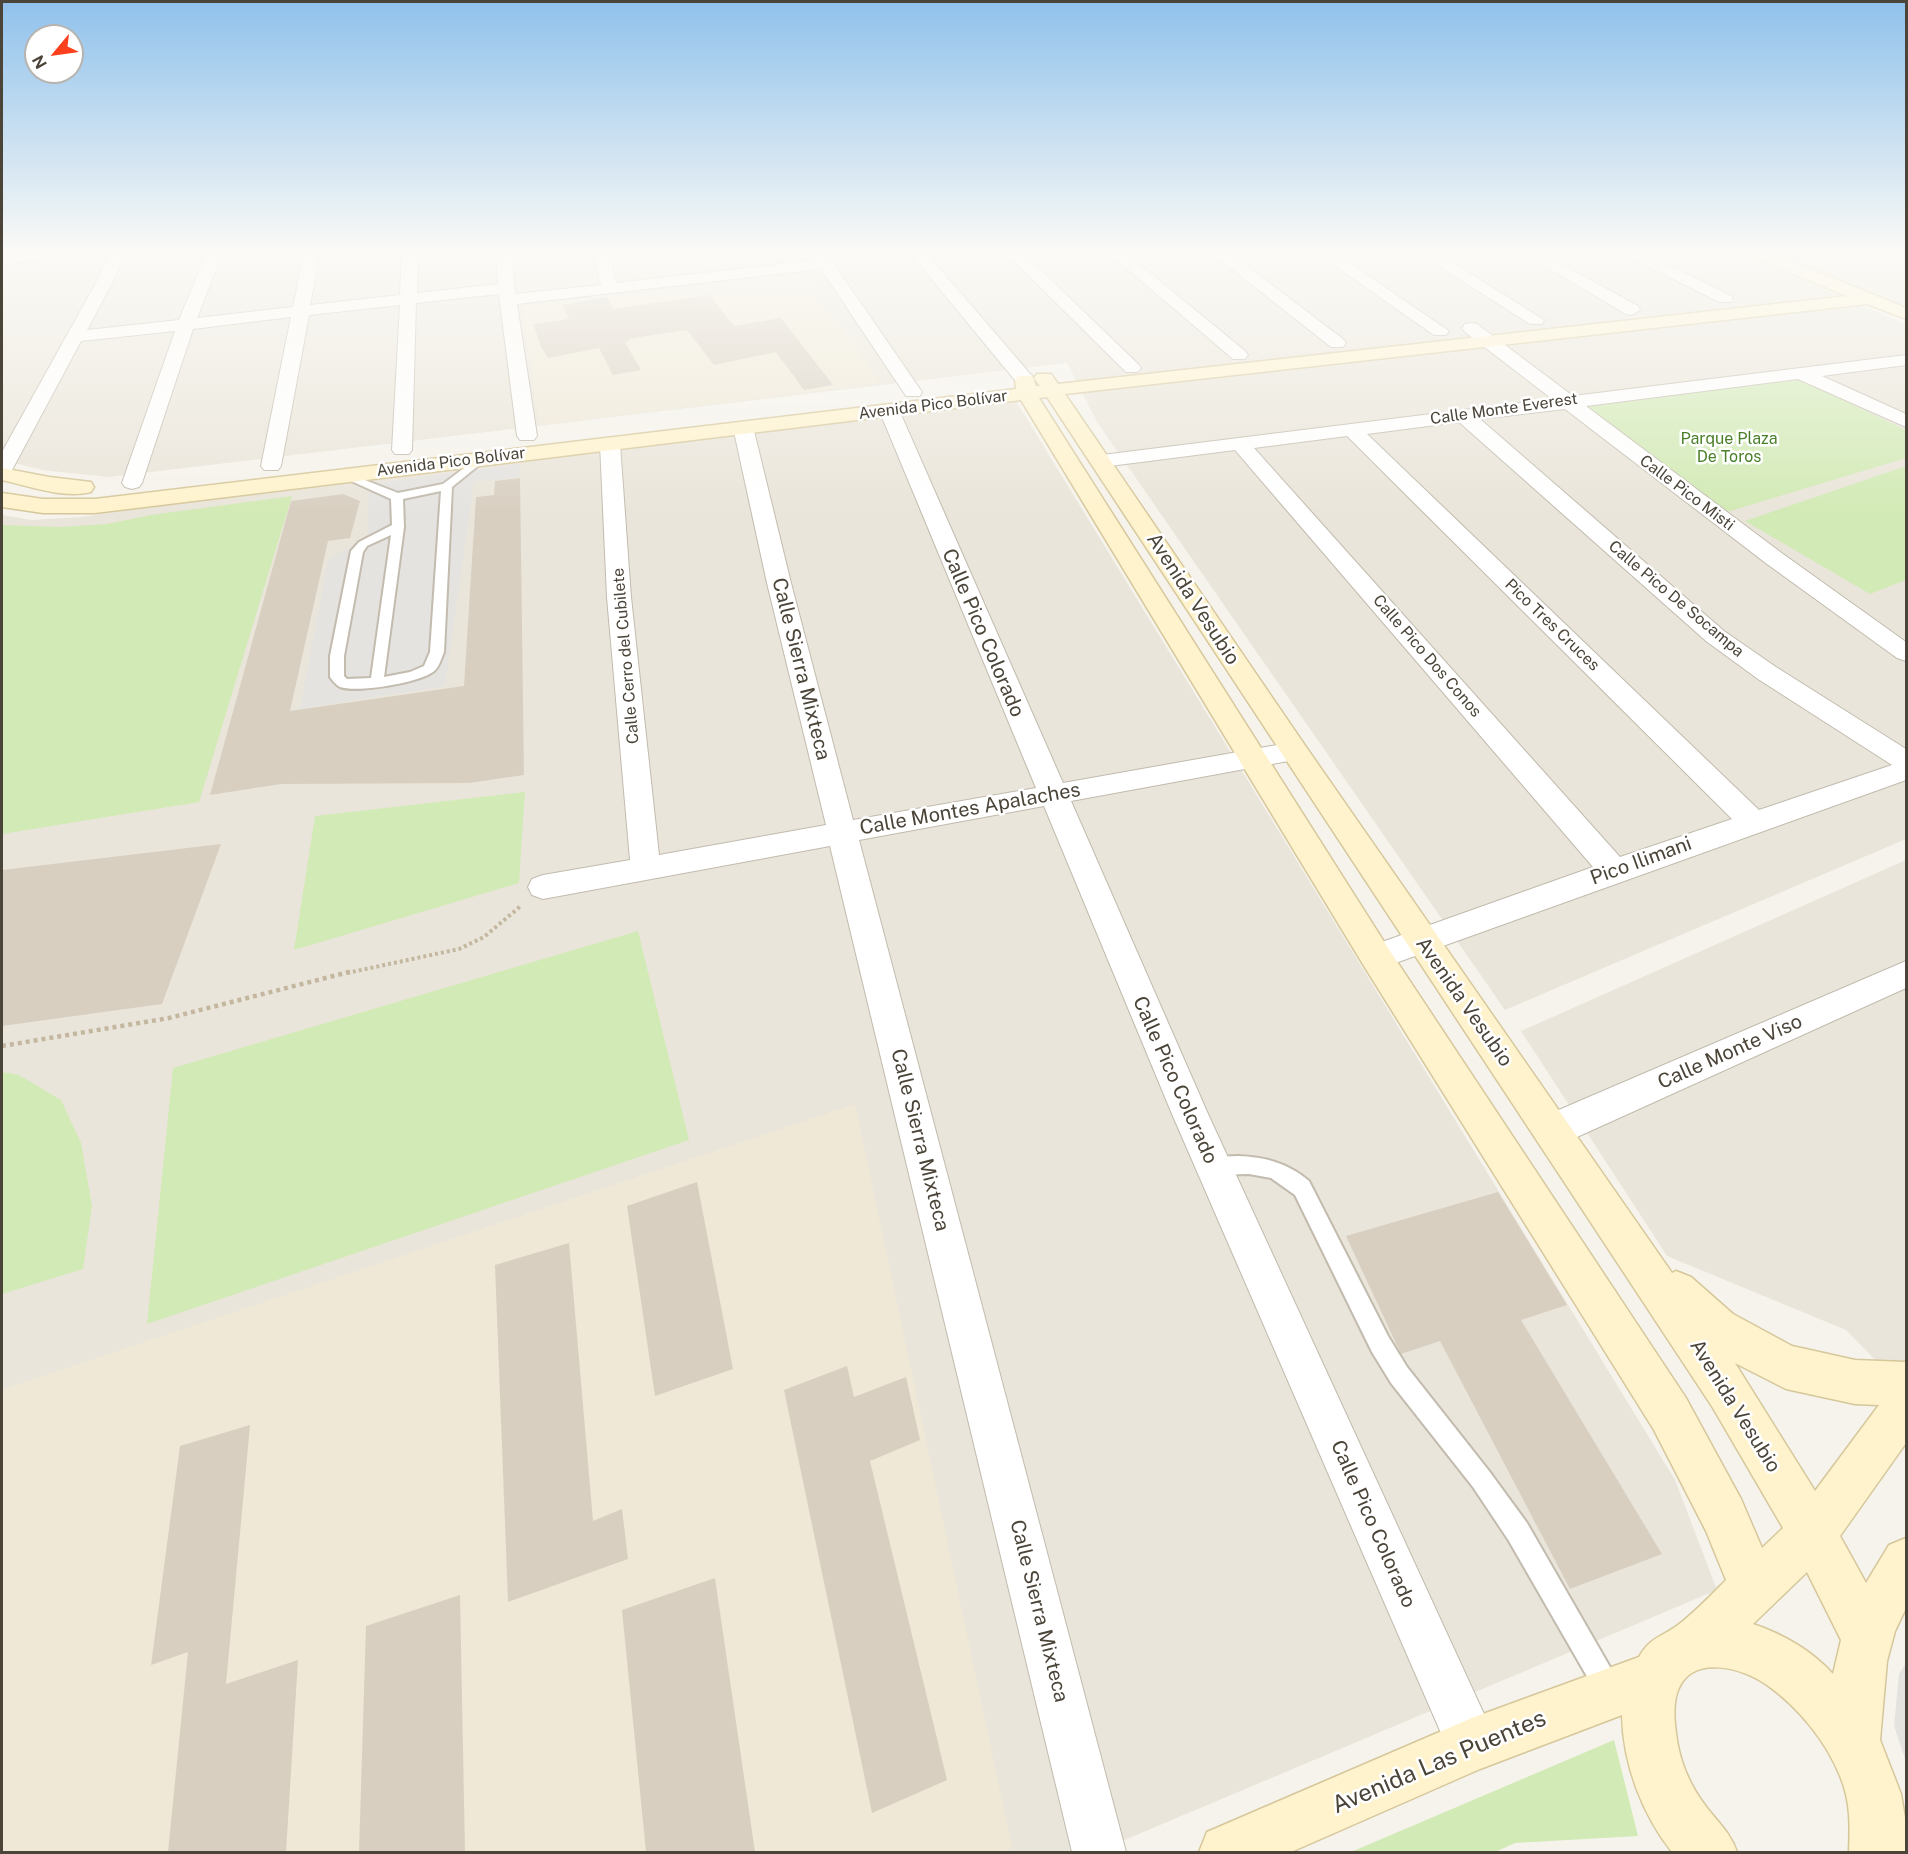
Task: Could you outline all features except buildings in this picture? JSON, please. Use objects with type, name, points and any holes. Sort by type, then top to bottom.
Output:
[{"type":"street","points":[[2,470],[71,341]]},
{"type":"street","points":[[116,484],[179,341]]},
{"type":"street","points":[[271,465],[294,341]]},
{"type":"street","points":[[402,450],[406,341]]},
{"type":"street","points":[[514,341],[527,436]]},
{"type":"street","name":"Calle Pico Colorado","points":[[867,341],[901,401],[1052,794],[1213,1166],[1472,1744]]},
{"type":"street","points":[[997,341],[1037,385]]},
{"type":"street","points":[[1104,341],[1132,368]]},
{"type":"street","points":[[1222,341],[1239,355]]},
{"type":"street","points":[[1333,341],[1337,344]]},
{"type":"street","name":"Avenida Pico Bolívar","points":[[2,500],[43,506],[94,506],[743,427],[901,401],[1037,385],[1132,368],[1365,341]]},
{"type":"street","name":"Avenida Pico Bolívar","points":[[315,460],[527,436],[1501,341]]},
{"type":"street","name":"Calle Pico Misti","points":[[1488,342],[1775,560],[1906,652]]},
{"type":"street","name":"Calle Monte Everest","points":[[1102,461],[1800,372],[1903,362]]},
{"type":"street","points":[[1800,372],[1906,421]]},
{"type":"street","name":"Avenida Vesubio","points":[[1037,385],[1102,461],[1293,751],[1553,1130],[1729,1392],[1813,1533],[1867,1638]]},
{"type":"street","name":"Avenida Vesubio","points":[[1037,385],[1251,758],[1670,1414],[1724,1516],[1754,1588]]},
{"type":"street","name":"Calle Pico De Socampa","points":[[1463,415],[1723,642],[1767,673],[1906,761]]},
{"type":"street","name":"Calle Sierra Mixteca","points":[[743,427],[779,583],[1099,1852]]},
{"type":"street","name":"Pico Tres Cruces","points":[[1351,429],[1753,822]]},
{"type":"street","name":"Calle Pico Dos Conos","points":[[1239,443],[1614,871]]},
{"type":"street","name":"Calle Cerro del Cubilete","points":[[610,444],[619,597],[646,869]]},
{"type":"street","points":[[2,474],[49,484],[116,484],[293,463]]},
{"type":"street","name":"Calle Montes Apalaches","points":[[543,888],[1293,751]]},
{"type":"street","name":"Pico Ilimani","points":[[1377,957],[1614,871],[1906,770]]},
{"type":"street","name":"Calle Monte Viso","points":[[1553,1130],[1906,974]]},
{"type":"street","points":[[1641,1262],[1718,1329],[1786,1367],[1855,1382],[1906,1384]]},
{"type":"street","points":[[1709,1852],[1690,1833],[1663,1788],[1653,1758],[1647,1714],[1632,1685],[1669,1657],[1696,1643],[1813,1533],[1906,1406]]},
{"type":"street","points":[[1877,1852],[1881,1834],[1863,1765],[1858,1677],[1867,1638],[1893,1582],[1906,1562]]},
{"type":"street","points":[[1696,1643],[1731,1643],[1762,1653],[1800,1678],[1835,1715],[1906,1843]]},
{"type":"street","name":"Avenida Las Puentes","points":[[1227,1852],[1472,1744],[1632,1685]]},
{"type":"lane","points":[[343,475],[397,497],[447,486],[480,459]]},
{"type":"lane","points":[[398,527],[363,544],[357,551],[337,656],[336,671],[339,681],[352,684],[413,675],[428,669],[433,664],[438,628],[447,486]]},
{"type":"lane","points":[[377,681],[398,527],[397,497]]},
{"type":"lane","points":[[1213,1166],[1258,1164],[1283,1172],[1302,1188],[1380,1344],[1399,1375],[1481,1479],[1632,1685]]},
{"type":"path","points":[[2,1046],[169,1018],[359,969],[459,949],[484,937],[543,888]]},
{"type":"shaded area","points":[[2,341],[1906,341],[1906,839],[1505,1010],[1097,422],[1067,363],[109,477],[42,470],[2,460]]},
{"type":"shaded area","points":[[527,341],[850,341],[881,383],[539,425]]},
{"type":"shaded area","points":[[1016,401],[1675,1480],[1717,1590],[1096,1852],[2,1852],[2,515],[32,520],[82,517]]},
{"type":"shaded area","points":[[520,464],[519,477],[474,482],[445,686],[300,709],[328,560],[368,536],[369,484]]},
{"type":"shaded area","points":[[1906,860],[1906,1391],[1846,1330],[1667,1256],[1521,1031]]},
{"type":"shaded area","points":[[855,1104],[1012,1848],[1002,1852],[2,1852],[2,1390]]},
{"type":"shaded area","points":[[1906,1663],[1906,1762],[1894,1726],[1899,1674]]},
{"type":"green space","name":"Parque Plaza De Toros","points":[[1797,378],[1906,430],[1906,458],[1717,515],[1575,405]]},
{"type":"green space","points":[[1906,466],[1906,580],[1870,594],[1745,521]]},
{"type":"green space","points":[[292,496],[199,802],[2,834],[2,525],[59,527],[107,524],[151,515]]},
{"type":"green space","points":[[525,792],[519,883],[294,950],[315,816]]},
{"type":"green space","points":[[638,931],[689,1140],[147,1324],[173,1068]]},
{"type":"green space","points":[[2,1072],[19,1075],[61,1100],[81,1143],[92,1206],[83,1269],[2,1294]]},
{"type":"green space","points":[[1614,1740],[1638,1836],[1515,1843],[1495,1852],[1351,1852]]}]
